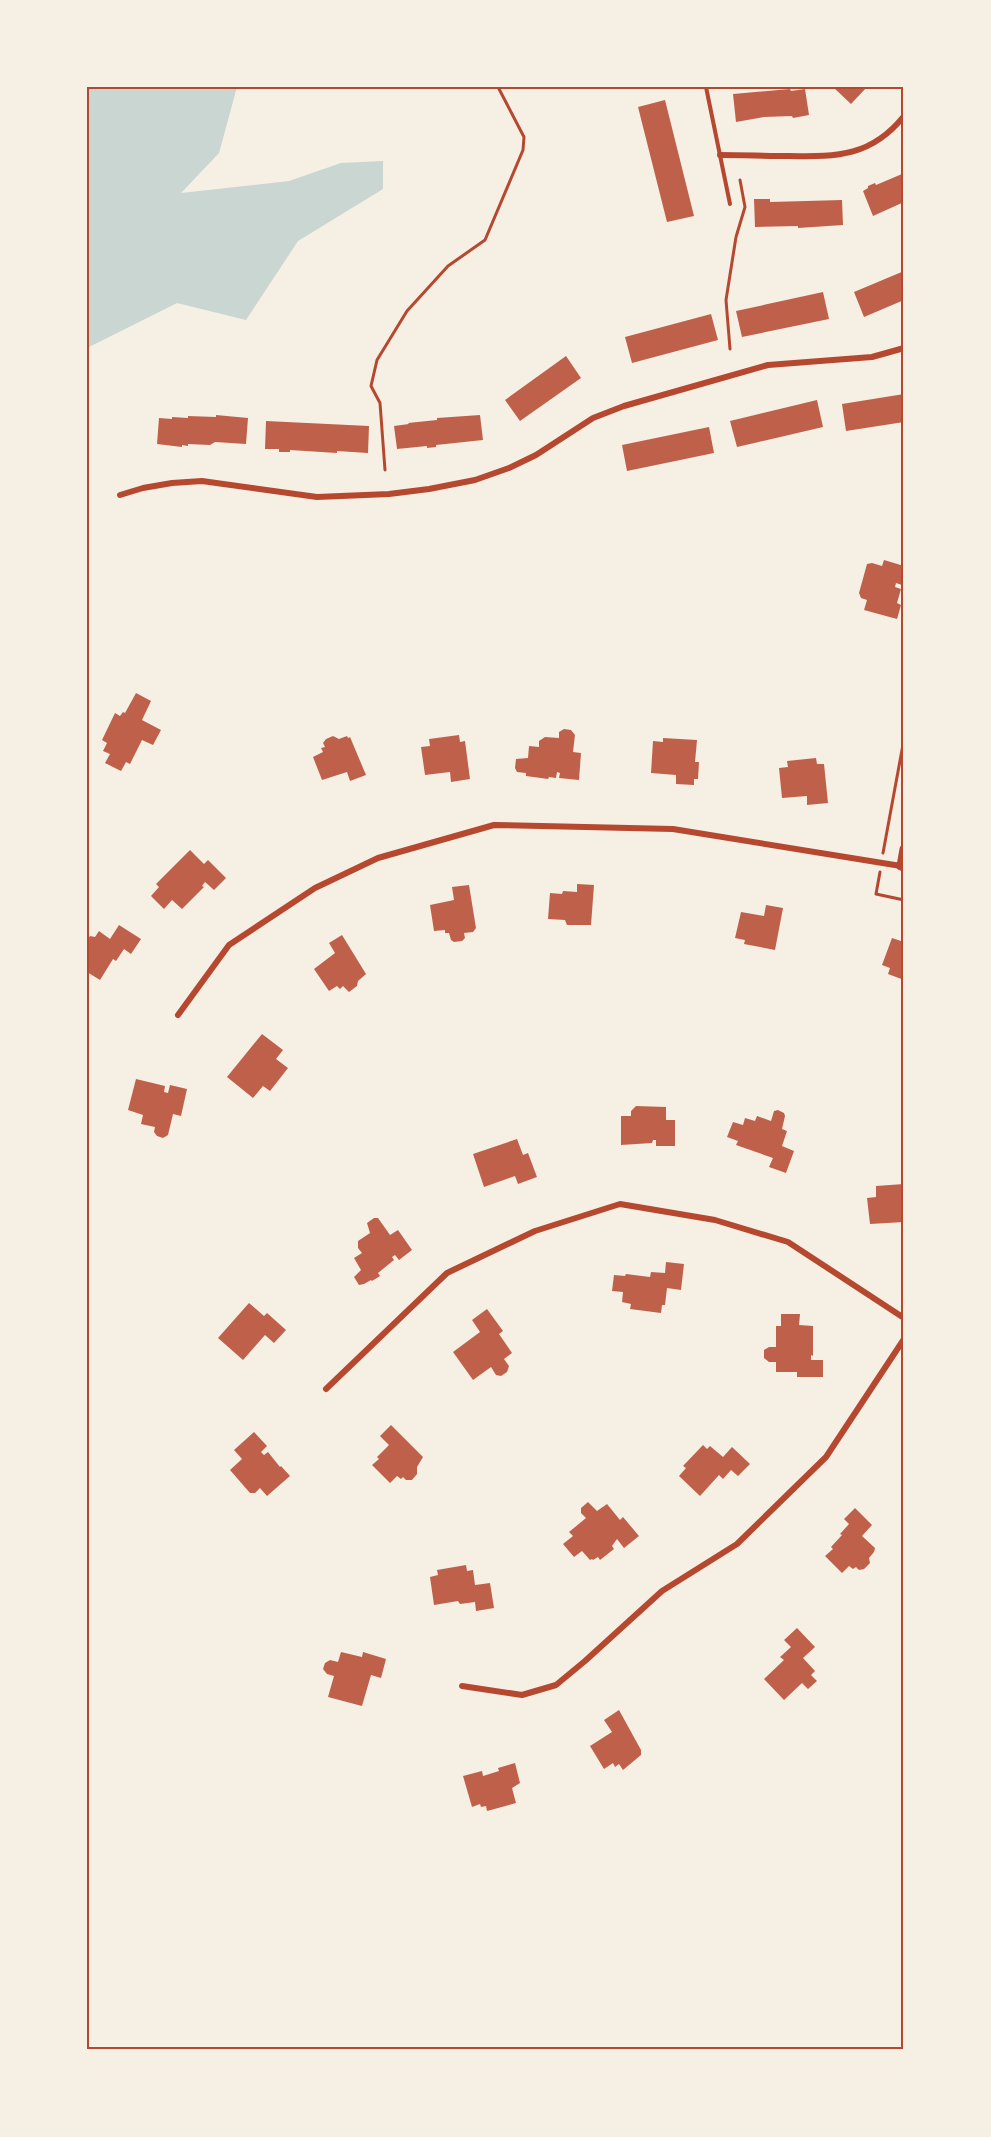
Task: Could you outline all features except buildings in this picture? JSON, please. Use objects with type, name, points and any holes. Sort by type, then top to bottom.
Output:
[{"type":"street","points":[[720,155],[831,156],[850,153],[868,147],[885,136],[904,116]]},
{"type":"street","points":[[120,495],[172,483],[202,481],[317,497],[379,495],[429,489],[475,480],[509,468],[536,455],[593,418],[624,406],[768,365],[863,358],[904,348]]},
{"type":"street","points":[[178,1015],[229,945],[315,888],[378,858],[494,825],[673,829],[902,867],[904,849]]},
{"type":"street","points":[[326,1389],[447,1273],[535,1231],[620,1204],[715,1220],[788,1242],[904,1318]]},
{"type":"street","points":[[462,1686],[522,1695],[556,1684],[585,1661],[662,1591],[737,1544],[826,1456],[904,1339]]},
{"type":"lane","points":[[706,87],[730,204]]},
{"type":"path","points":[[385,470],[380,403],[371,386],[378,360],[407,311],[448,266],[486,240],[523,150],[524,137],[498,87]]},
{"type":"path","points":[[730,349],[726,300],[736,237],[746,207],[740,180]]},
{"type":"path","points":[[904,739],[876,894],[904,900]]},
{"type":"shaded area","points":[[87,87],[237,87],[219,153],[181,193],[289,181],[341,163],[383,161],[383,189],[298,241],[246,320],[177,303],[87,348]]}]
